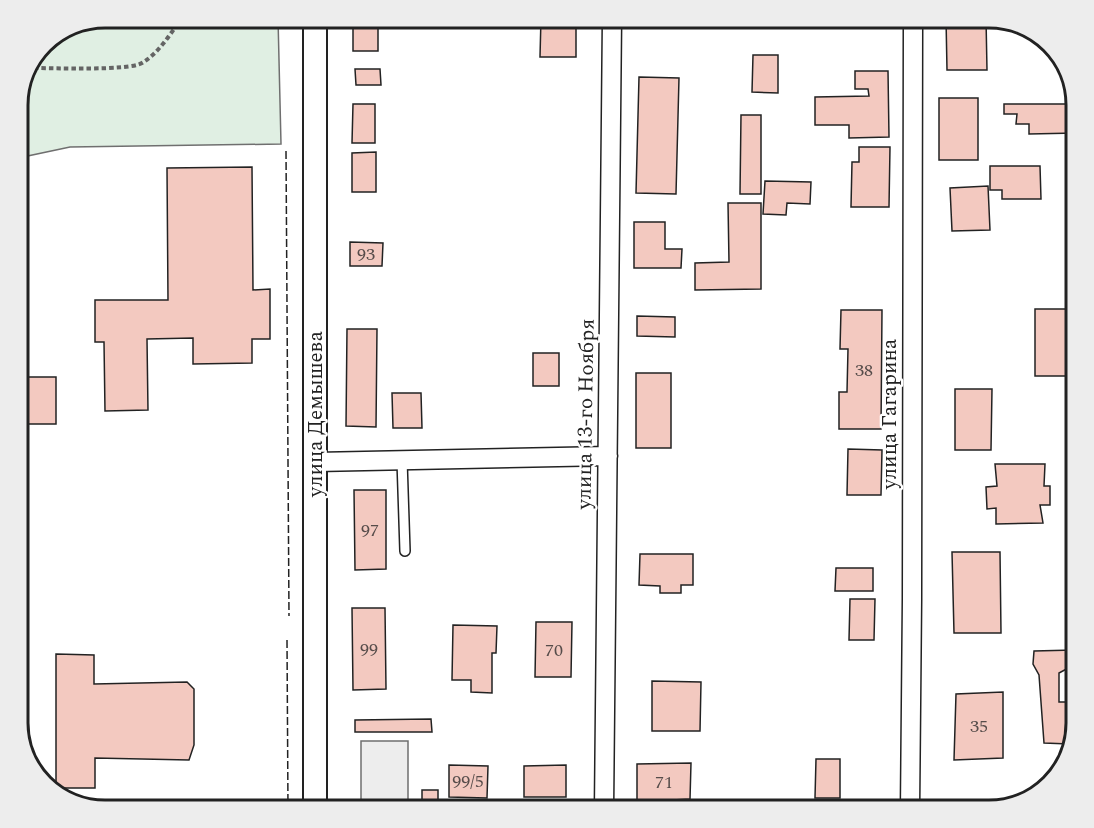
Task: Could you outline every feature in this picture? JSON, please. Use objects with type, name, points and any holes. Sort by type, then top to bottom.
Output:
[{"type":"street","name":"улица Демышева","points":[[315,28],[315,800]]},
{"type":"street","name":"улица 13-го Ноября","points":[[604,800],[612,28]]},
{"type":"street","name":"улица Гагарина","points":[[910,800],[913,28]]},
{"type":"street","points":[[315,462],[608,456]]},
{"type":"lane","points":[[402,460],[405,551]]},
{"type":"path","points":[[38,68],[140,65],[155,53],[174,28]]},
{"type":"green space","points":[[106,28],[278,28],[281,144],[70,147],[29,156],[31,86],[36,71],[44,59],[67,39],[81,33]]},
{"type":"shaded area","points":[[361,741],[408,741],[408,800],[361,800]]},
{"type":"building","points":[[353,28],[378,28],[378,51],[353,51]]},
{"type":"building","points":[[541,28],[576,28],[576,57],[540,57]]},
{"type":"building","points":[[946,28],[986,28],[987,70],[947,70]]},
{"type":"building","points":[[753,55],[778,55],[778,93],[752,92]]},
{"type":"building","points":[[355,69],[380,69],[381,85],[356,85]]},
{"type":"building","points":[[855,71],[888,71],[889,137],[849,138],[849,125],[815,125],[815,97],[869,96],[868,89],[855,89]]},
{"type":"building","points":[[639,77],[679,78],[676,194],[636,193]]},
{"type":"building","points":[[939,98],[978,98],[978,160],[939,160]]},
{"type":"building","points":[[353,104],[375,104],[375,143],[352,143]]},
{"type":"building","points":[[1004,104],[1066,104],[1066,133],[1029,134],[1029,124],[1016,124],[1017,114],[1004,114]]},
{"type":"building","points":[[741,115],[761,115],[761,194],[740,194]]},
{"type":"building","points":[[859,147],[890,147],[889,207],[851,207],[852,162],[859,162]]},
{"type":"building","points":[[376,152],[376,192],[352,192],[352,153]]},
{"type":"building","points":[[990,166],[1040,166],[1041,199],[1002,199],[1002,190],[990,190]]},
{"type":"building","points":[[252,167],[253,290],[270,289],[270,339],[252,339],[252,363],[193,364],[193,338],[147,339],[148,410],[105,411],[104,342],[95,342],[95,300],[168,300],[167,168]]},
{"type":"building","points":[[765,181],[811,182],[810,204],[787,203],[786,215],[763,214]]},
{"type":"building","points":[[988,186],[990,230],[952,231],[950,188]]},
{"type":"building","points":[[728,203],[761,203],[761,289],[695,290],[695,263],[729,262]]},
{"type":"building","points":[[634,222],[665,222],[665,249],[682,249],[681,268],[634,268]]},
{"type":"building","points":[[350,242],[383,243],[382,266],[350,266]]},
{"type":"building","points":[[1035,309],[1066,309],[1066,376],[1035,376]]},
{"type":"building","points":[[841,310],[882,310],[881,429],[839,429],[839,392],[847,392],[848,349],[840,349]]},
{"type":"building","points":[[637,316],[675,317],[675,337],[637,336]]},
{"type":"building","points":[[347,329],[377,329],[376,427],[346,426]]},
{"type":"building","points":[[533,353],[559,353],[559,386],[533,386]]},
{"type":"building","points":[[636,373],[671,373],[671,448],[636,448]]},
{"type":"building","points":[[29,377],[56,377],[56,424],[29,424]]},
{"type":"building","points":[[955,389],[992,389],[991,450],[955,450]]},
{"type":"building","points":[[392,393],[421,393],[422,428],[393,428]]},
{"type":"building","points":[[848,449],[882,450],[881,495],[847,495]]},
{"type":"building","points":[[995,464],[1045,464],[1044,486],[1050,486],[1050,505],[1040,505],[1043,523],[996,524],[996,508],[987,509],[986,487],[997,486]]},
{"type":"building","points":[[354,490],[386,490],[386,569],[355,570]]},
{"type":"building","points":[[952,552],[1000,552],[1001,633],[954,633]]},
{"type":"building","points":[[640,554],[693,554],[693,585],[681,585],[681,593],[660,593],[660,586],[639,585]]},
{"type":"building","points":[[836,568],[873,568],[873,591],[835,591]]},
{"type":"building","points":[[850,599],[875,599],[874,640],[849,640]]},
{"type":"building","points":[[352,608],[385,608],[386,689],[353,690]]},
{"type":"building","points":[[536,622],[572,622],[571,677],[535,677]]},
{"type":"building","points":[[453,625],[497,626],[496,653],[492,653],[492,693],[471,692],[471,680],[452,680]]},
{"type":"building","points":[[1066,650],[1066,669],[1059,673],[1059,702],[1066,702],[1066,722],[1062,744],[1044,743],[1039,675],[1033,664],[1034,651]]},
{"type":"building","points":[[56,654],[94,655],[94,684],[187,682],[194,689],[194,745],[189,760],[95,758],[95,788],[65,788],[56,781]]},
{"type":"building","points":[[652,681],[701,682],[700,731],[652,731]]},
{"type":"building","points":[[1003,692],[1003,758],[954,760],[956,694]]},
{"type":"building","points":[[431,719],[432,732],[355,732],[355,720]]},
{"type":"building","points":[[816,759],[840,759],[840,798],[815,798]]},
{"type":"building","points":[[691,763],[690,799],[637,800],[637,764]]},
{"type":"building","points":[[449,765],[488,766],[487,798],[449,797]]},
{"type":"building","points":[[566,765],[566,797],[524,797],[524,766]]},
{"type":"building","points":[[422,790],[438,790],[438,800],[422,800]]},
{"type":"fence","points":[[286,151],[289,616]]},
{"type":"fence","points":[[287,640],[288,800]]}]
